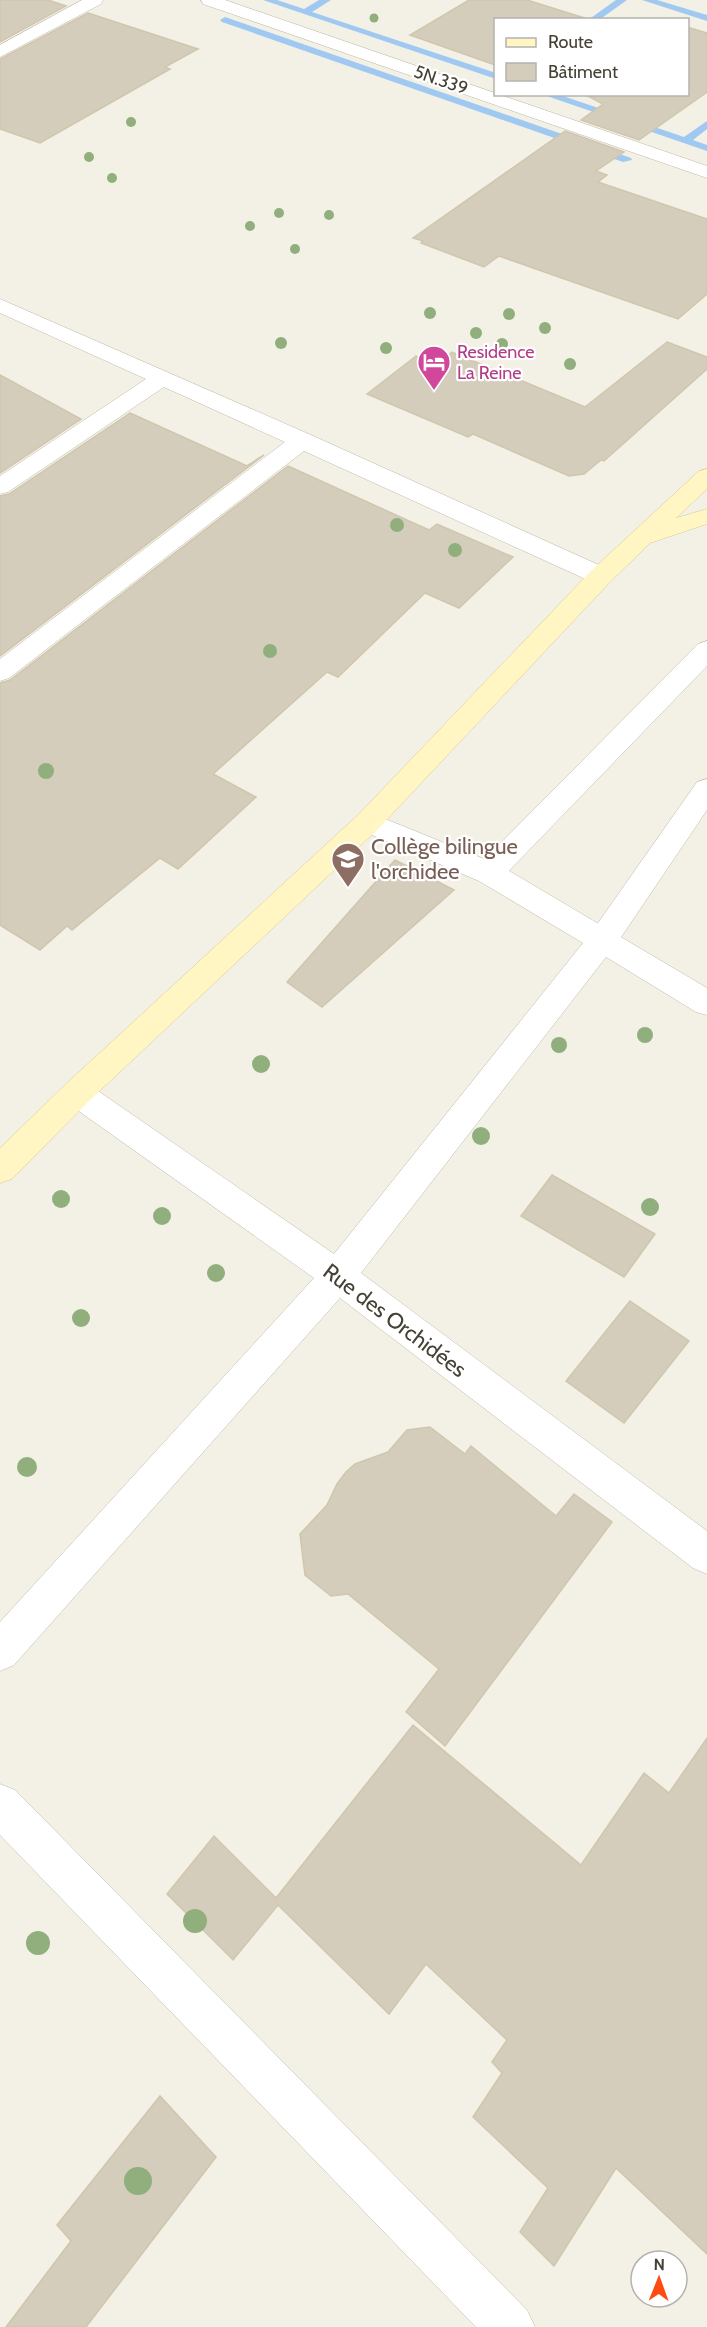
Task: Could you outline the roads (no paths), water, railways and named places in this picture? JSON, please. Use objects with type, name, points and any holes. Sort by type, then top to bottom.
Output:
[{"type":"main road","points":[[0,1169],[77,1093],[368,822],[601,576],[707,476]]},
{"type":"main road","points":[[639,539],[707,516]]},
{"type":"street","points":[[0,51],[95,0]]},
{"type":"street","name":"5N.339","points":[[208,0],[707,172]]},
{"type":"street","points":[[0,305],[601,576]]},
{"type":"street","points":[[0,487],[163,378]]},
{"type":"street","points":[[0,672],[303,440]]},
{"type":"street","points":[[489,873],[707,650]]},
{"type":"street","points":[[0,1651],[338,1276],[602,941],[707,789]]},
{"type":"street","points":[[368,822],[489,873],[707,1003]]},
{"type":"street","name":"Rue des Orchidées","points":[[77,1093],[338,1276],[707,1555]]},
{"type":"street","points":[[0,1805],[510,2327]]},
{"type":"waterway","points":[[268,0],[494,75]]},
{"type":"waterway","points":[[305,12],[326,0]]},
{"type":"waterway","points":[[595,18],[622,0]]},
{"type":"waterway","points":[[647,0],[707,18]]},
{"type":"waterway","points":[[225,20],[627,160]]},
{"type":"waterway","points":[[552,96],[685,141]]},
{"type":"waterway","points":[[685,141],[707,124]]},
{"type":"waterway","points":[[685,141],[707,148]]},
{"type":"place","name":"Residence La Reine","points":[[434,391]]},
{"type":"place","name":"Collège bilingue l'orchidee","points":[[348,888]]}]
